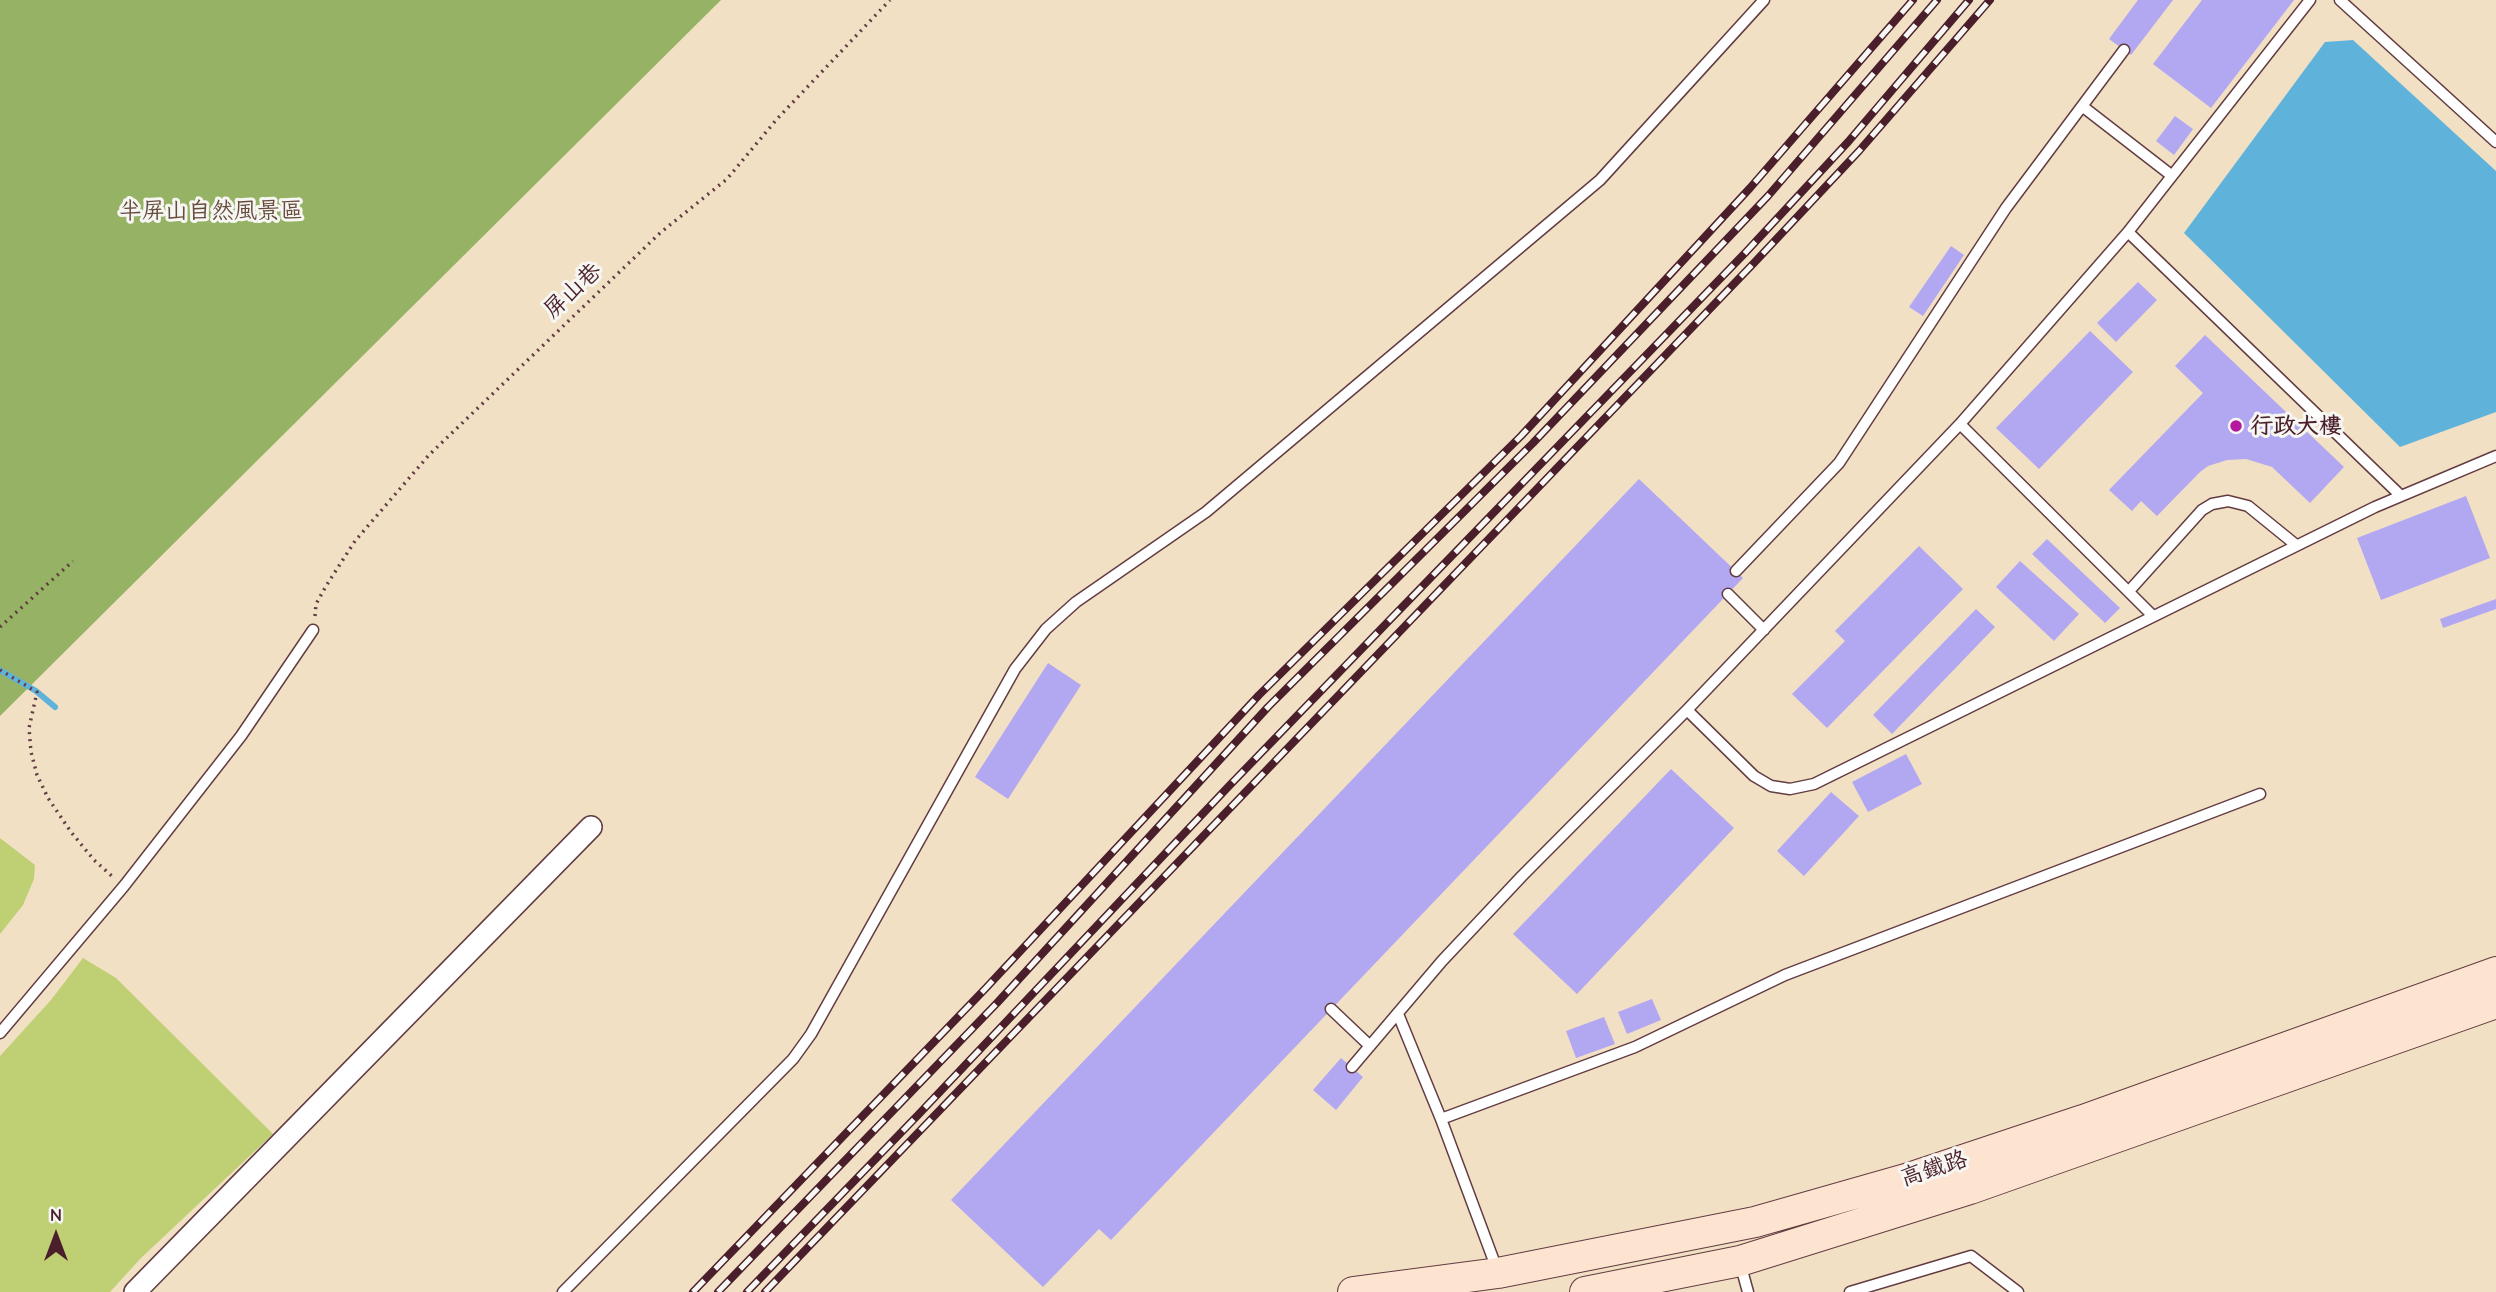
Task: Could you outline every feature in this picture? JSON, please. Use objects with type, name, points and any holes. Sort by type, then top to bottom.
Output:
[{"type":"street","points":[[135,1292],[591,827]]},
{"type":"street","name":"高鐵路","points":[[1353,1292],[1498,1273],[1731,1228],[1906,1179],[2083,1120],[2496,972]]},
{"type":"street","name":"高鐵路","points":[[1585,1292],[1740,1261],[1970,1189],[2496,1003]]},
{"type":"street","points":[[1731,1228],[1740,1261]]},
{"type":"lane","points":[[562,1292],[793,1059],[811,1034],[1015,669],[1046,629],[1076,602],[1206,512],[1590,188],[1764,0]]},
{"type":"lane","points":[[1352,1067],[1442,961],[1522,876],[1687,710],[1960,424],[2128,232],[2310,0]]},
{"type":"lane","points":[[2340,0],[2496,142]]},
{"type":"lane","points":[[1736,571],[1839,463],[2006,208],[2124,50]]},
{"type":"lane","points":[[2082,106],[2171,175]]},
{"type":"lane","points":[[2128,232],[2400,495]]},
{"type":"lane","points":[[1960,424],[2130,590],[2153,616]]},
{"type":"lane","points":[[1687,710],[1754,776],[1771,786],[1790,789],[1814,784],[2296,545],[2400,495],[2496,456]]},
{"type":"lane","points":[[2130,590],[2202,510],[2212,504],[2228,501],[2248,506],[2296,545]]},
{"type":"lane","points":[[1728,594],[1764,630]]},
{"type":"lane","points":[[0,1033],[124,886],[241,736],[313,630]]},
{"type":"lane","points":[[1441,1119],[1635,1047],[1785,975],[2260,793]]},
{"type":"lane","points":[[1331,1009],[1370,1046]]},
{"type":"lane","points":[[1398,1014],[1441,1119],[1498,1273]]},
{"type":"lane","points":[[1850,1292],[1971,1256],[2018,1292]]},
{"type":"lane","points":[[1740,1261],[1748,1292]]},
{"type":"path","name":"屏山巷","points":[[313,630],[316,604],[355,541],[429,455],[660,233],[727,179],[890,0]]},
{"type":"path","points":[[0,627],[73,561]]},
{"type":"path","points":[[0,670],[37,692],[29,728],[31,752],[37,775],[48,798],[94,860],[124,886]]},
{"type":"green space","name":"半屏山自然風景區","points":[[0,0],[721,0],[0,716]]},
{"type":"green space","points":[[0,838],[35,865],[34,879],[23,905],[0,934]]},
{"type":"green space","points":[[83,958],[116,978],[273,1134],[141,1258],[110,1292],[0,1292],[0,1056],[51,1000]]},
{"type":"water","points":[[2353,40],[2496,171],[2496,412],[2400,447],[2184,233],[2325,42]]},
{"type":"building","points":[[2138,0],[2173,0],[2131,55],[2109,39]]},
{"type":"building","points":[[2202,0],[2294,0],[2211,108],[2153,64]]},
{"type":"building","points":[[2175,116],[2193,129],[2174,155],[2156,141]]},
{"type":"building","points":[[1951,246],[1964,255],[1923,316],[1909,307]]},
{"type":"building","points":[[2138,282],[2157,300],[2116,342],[2097,323]]},
{"type":"building","points":[[2090,331],[2133,372],[2039,469],[1996,428]]},
{"type":"building","name":"行政大樓","points":[[2205,335],[2344,467],[2310,503],[2272,467],[2246,459],[2227,460],[2208,466],[2157,516],[2141,501],[2132,511],[2109,490],[2203,393],[2175,366]]},
{"type":"building","points":[[1639,479],[1743,578],[1111,1240],[1099,1229],[1043,1287],[951,1200]]},
{"type":"building","points":[[2466,496],[2490,558],[2381,600],[2357,538]]},
{"type":"building","points":[[2047,539],[2120,608],[2105,623],[2032,554]]},
{"type":"building","points":[[1919,546],[1963,589],[1827,728],[1792,694],[1845,641],[1835,631]]},
{"type":"building","points":[[2020,561],[2079,614],[2054,641],[1996,587]]},
{"type":"building","points":[[2496,599],[2496,609],[2443,628],[2440,619]]},
{"type":"building","points":[[1976,609],[1995,627],[1892,734],[1873,715]]},
{"type":"building","points":[[1048,663],[1081,685],[1008,799],[975,777]]},
{"type":"building","points":[[1906,754],[1922,784],[1868,812],[1852,782]]},
{"type":"building","points":[[1671,769],[1734,828],[1577,994],[1513,934]]},
{"type":"building","points":[[1831,792],[1859,816],[1804,876],[1777,851]]},
{"type":"building","points":[[1652,999],[1661,1020],[1627,1034],[1618,1012]]},
{"type":"building","points":[[1604,1017],[1615,1044],[1576,1058],[1566,1031]]},
{"type":"building","points":[[1341,1058],[1363,1077],[1336,1110],[1313,1090]]},
{"type":"waterway","points":[[0,670],[36,691],[55,707]]},
{"type":"railway","points":[[693,1292],[985,989],[1259,695],[1521,436],[1750,188],[1913,0]]},
{"type":"railway","points":[[718,1292],[997,1003],[1268,707],[1533,443],[1768,196],[1937,0]]},
{"type":"railway","points":[[747,1292],[1229,786],[1746,252],[1848,142],[1969,0]]},
{"type":"railway","points":[[765,1292],[1753,264],[1859,151],[1990,0]]},
{"type":"place","name":"行政大樓","points":[[2236,426]]}]
